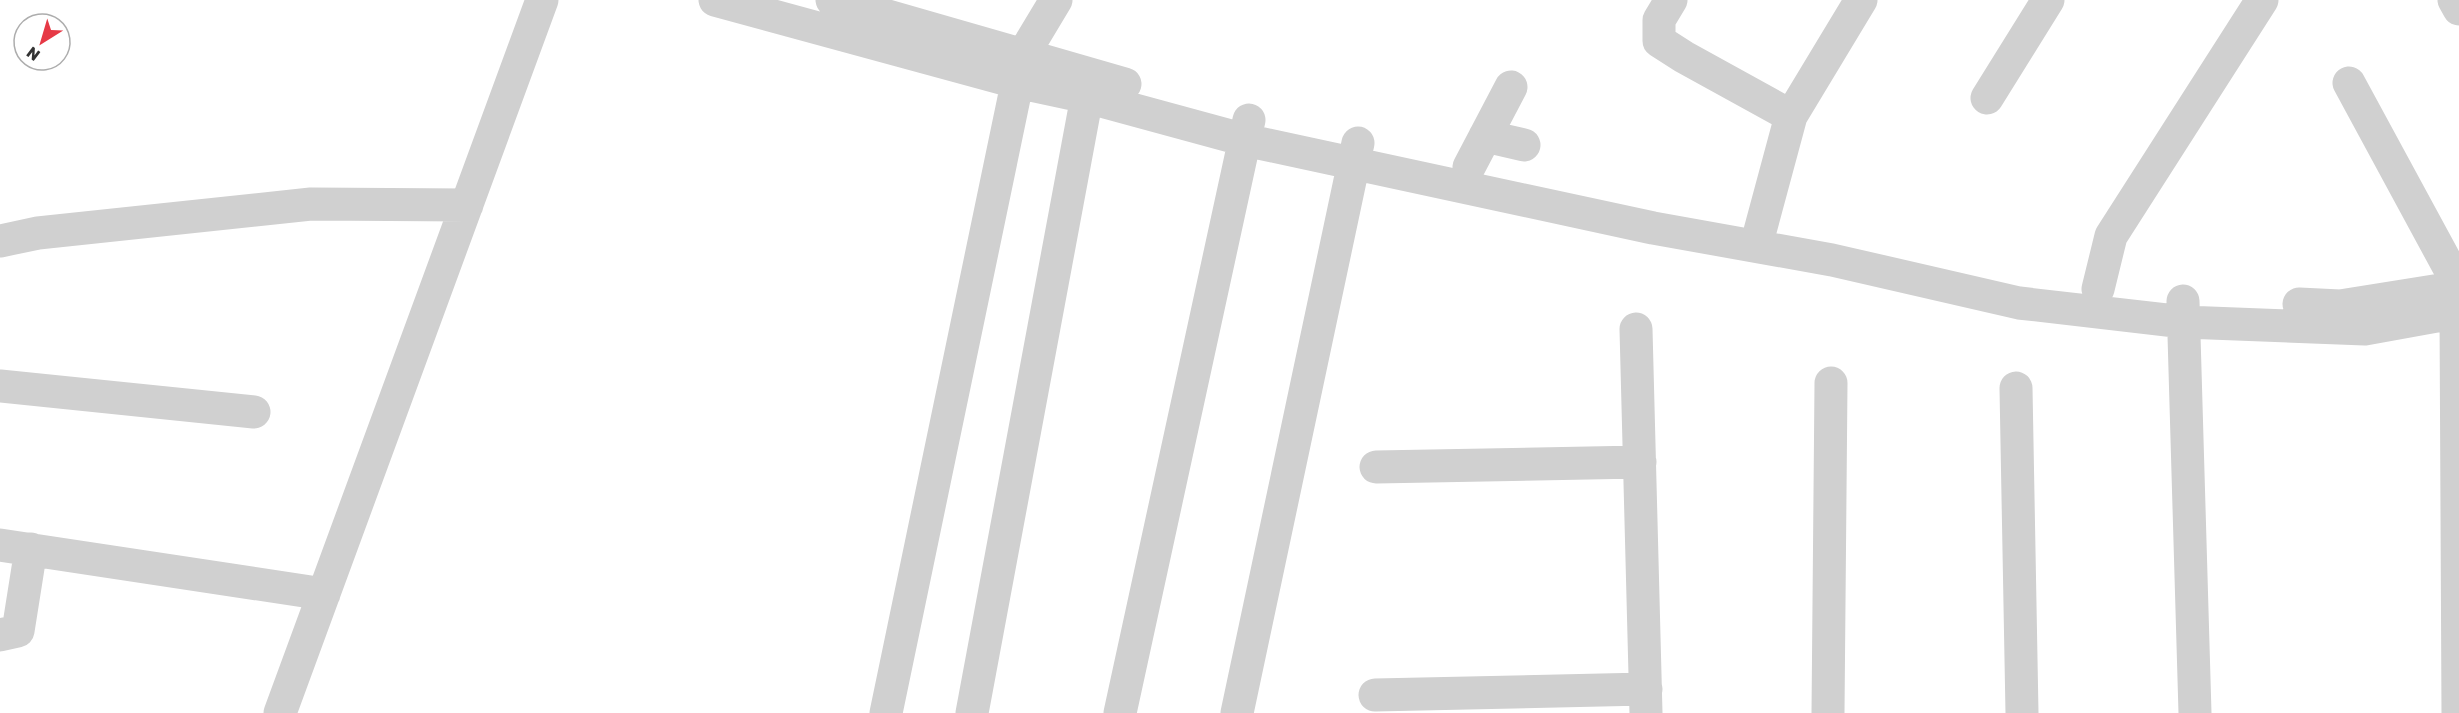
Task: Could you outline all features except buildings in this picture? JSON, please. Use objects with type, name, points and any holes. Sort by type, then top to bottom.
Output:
[{"type":"street","points":[[280,713],[542,0]]},
{"type":"street","points":[[832,0],[1020,68]]},
{"type":"street","points":[[886,713],[1020,68],[1056,0]]},
{"type":"street","points":[[1671,0],[1659,20],[1659,41],[1791,116]]},
{"type":"street","points":[[1760,231],[1791,116],[1861,0]]},
{"type":"street","points":[[1987,98],[2048,0]]},
{"type":"street","points":[[2098,289],[2111,237],[2262,0]]},
{"type":"street","points":[[2454,0],[2459,9]]},
{"type":"street","points":[[725,1],[1020,68],[1247,130],[1654,218],[1832,253],[2020,282],[2098,289],[2183,311]]},
{"type":"street","points":[[2349,83],[2458,299],[2458,713]]},
{"type":"street","points":[[972,713],[1089,86]]},
{"type":"street","points":[[1469,167],[1511,87]]},
{"type":"street","points":[[1120,713],[1247,130]]},
{"type":"street","points":[[1485,136],[1524,145]]},
{"type":"street","points":[[1356,154],[1469,167],[1654,218],[1760,231],[1832,253],[2019,303],[2183,311],[2340,306],[2458,299]]},
{"type":"street","points":[[1237,713],[1356,154]]},
{"type":"street","points":[[0,241],[38,233],[311,204],[466,205]]},
{"type":"street","points":[[2183,311],[2195,713]]},
{"type":"street","points":[[1375,695],[1646,701],[1636,329]]},
{"type":"street","points":[[1828,713],[1831,383]]},
{"type":"street","points":[[0,386],[254,412]]},
{"type":"street","points":[[2016,388],[2022,713]]},
{"type":"street","points":[[1376,467],[1640,462]]},
{"type":"street","points":[[0,635],[18,631],[16,547],[324,594]]}]
